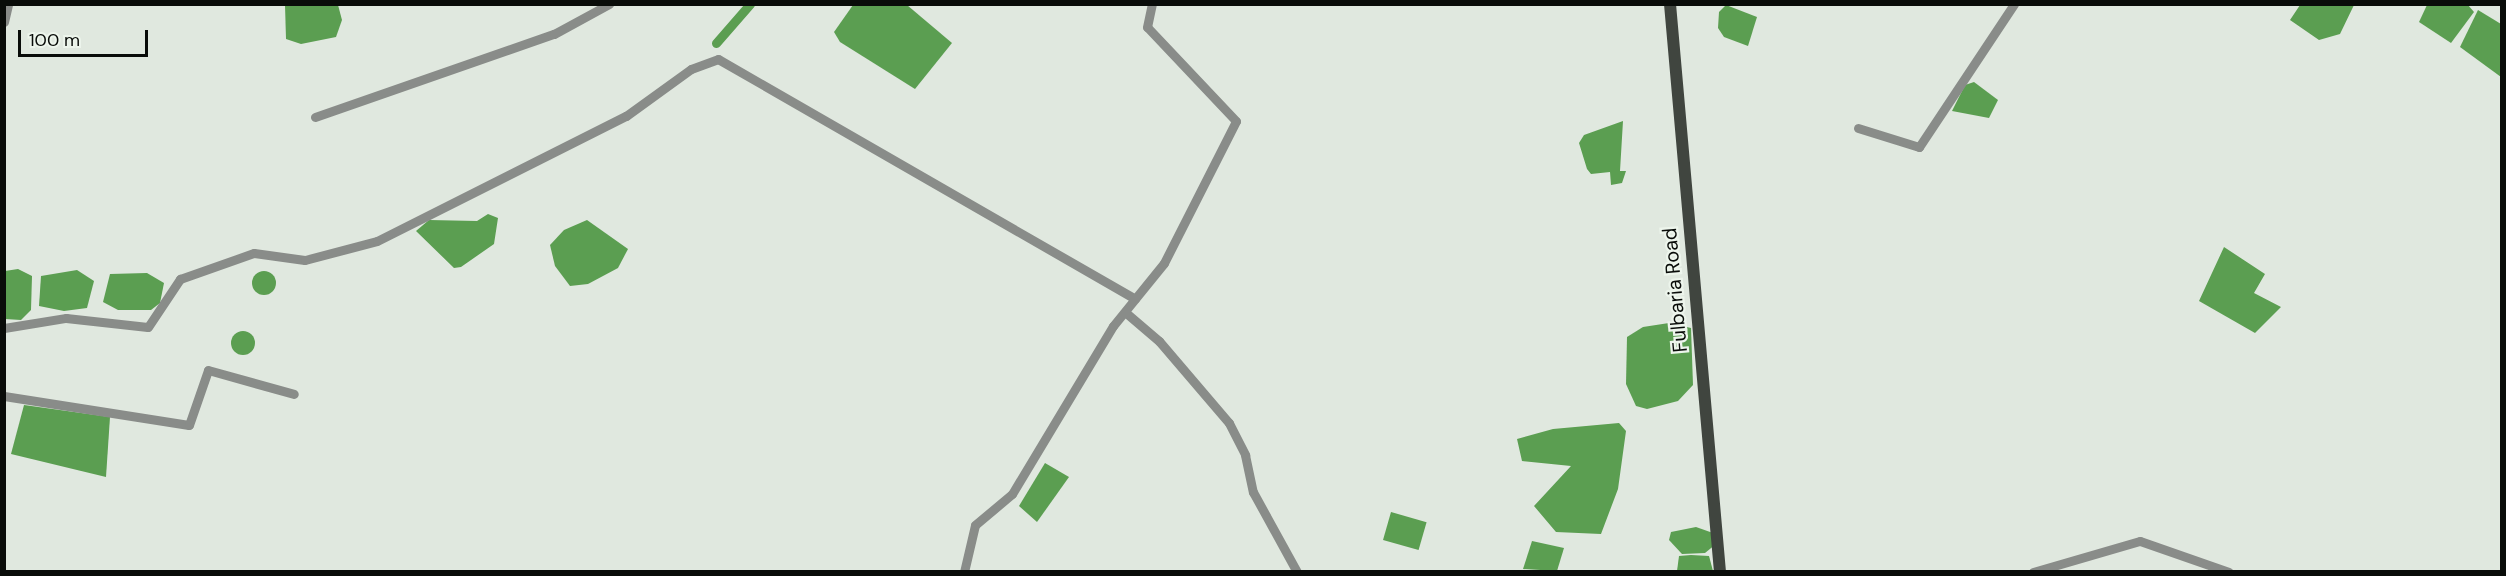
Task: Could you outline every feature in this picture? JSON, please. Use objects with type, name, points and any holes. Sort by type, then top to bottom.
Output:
[{"type":"main road","name":"Fulbaria Road","points":[[1670,4],[1720,572]]},
{"type":"street","points":[[4,22],[8,4]]},
{"type":"street","points":[[315,117],[554,34],[609,4]]},
{"type":"street","points":[[964,572],[975,525],[1012,494],[1125,312],[1164,263],[1236,121],[1147,27],[1152,4]]},
{"type":"street","points":[[1858,128],[1919,147],[2014,4]]},
{"type":"street","points":[[4,328],[66,318],[148,327],[180,279],[254,254],[305,260],[377,241],[626,116],[691,69],[718,59],[1135,299]]},
{"type":"street","points":[[1125,312],[1159,341],[1229,423],[1257,502],[1297,572]]},
{"type":"street","points":[[4,396],[189,425],[208,370],[294,394]]},
{"type":"street","points":[[2033,572],[2140,541],[2229,572]]},
{"type":"shaded area","points":[[285,5],[338,5],[342,20],[336,37],[301,44],[286,39]]},
{"type":"shaded area","points":[[853,5],[907,5],[952,43],[915,89],[840,42],[834,32]]},
{"type":"shaded area","points":[[1726,5],[1757,17],[1748,46],[1724,37],[1718,28],[1719,12]]},
{"type":"shaded area","points":[[2300,5],[2354,5],[2340,34],[2319,40],[2290,20]]},
{"type":"shaded area","points":[[2427,5],[2468,5],[2474,12],[2451,43],[2419,22]]},
{"type":"shaded area","points":[[2478,10],[2501,24],[2501,77],[2460,47]]},
{"type":"shaded area","points":[[1974,82],[1998,100],[1989,118],[1952,111],[1965,85]]},
{"type":"shaded area","points":[[1623,121],[1620,171],[1626,171],[1622,183],[1611,185],[1610,172],[1591,174],[1587,169],[1579,143],[1584,135]]},
{"type":"shaded area","points":[[488,214],[498,218],[494,244],[461,267],[454,268],[416,231],[429,220],[477,221]]},
{"type":"shaded area","points":[[587,220],[628,249],[618,268],[588,284],[570,286],[555,266],[550,245],[564,230]]},
{"type":"shaded area","points":[[2224,247],[2265,274],[2254,293],[2281,307],[2255,333],[2199,301]]},
{"type":"shaded area","points":[[18,269],[32,276],[31,310],[21,320],[5,319],[5,271]]},
{"type":"shaded area","points":[[77,270],[94,281],[87,308],[64,311],[39,306],[41,276]]},
{"type":"shaded area","points":[[264,271],[269,272],[275,278],[275,288],[269,294],[264,295],[259,294],[253,288],[252,283],[253,278],[259,272]]},
{"type":"shaded area","points":[[147,273],[164,283],[160,303],[151,310],[118,310],[103,302],[110,274]]},
{"type":"shaded area","points":[[1669,323],[1691,328],[1693,385],[1678,401],[1647,409],[1636,406],[1626,384],[1627,337],[1643,327]]},
{"type":"shaded area","points":[[243,331],[251,335],[255,343],[251,351],[243,355],[235,351],[231,343],[235,335]]},
{"type":"shaded area","points":[[24,405],[110,417],[106,477],[11,454]]},
{"type":"shaded area","points":[[1619,423],[1626,431],[1618,489],[1601,534],[1556,532],[1534,506],[1571,466],[1522,461],[1517,439],[1553,429]]},
{"type":"shaded area","points":[[1045,463],[1069,477],[1037,522],[1019,506]]},
{"type":"shaded area","points":[[1391,512],[1427,522],[1419,550],[1383,540]]},
{"type":"shaded area","points":[[1696,527],[1713,533],[1716,544],[1705,553],[1682,554],[1669,540],[1671,532]]},
{"type":"shaded area","points":[[1532,541],[1564,548],[1557,571],[1523,569]]},
{"type":"shaded area","points":[[1679,556],[1709,556],[1713,571],[1677,571]]},
{"type":"waterway","points":[[716,43],[750,4]]}]
